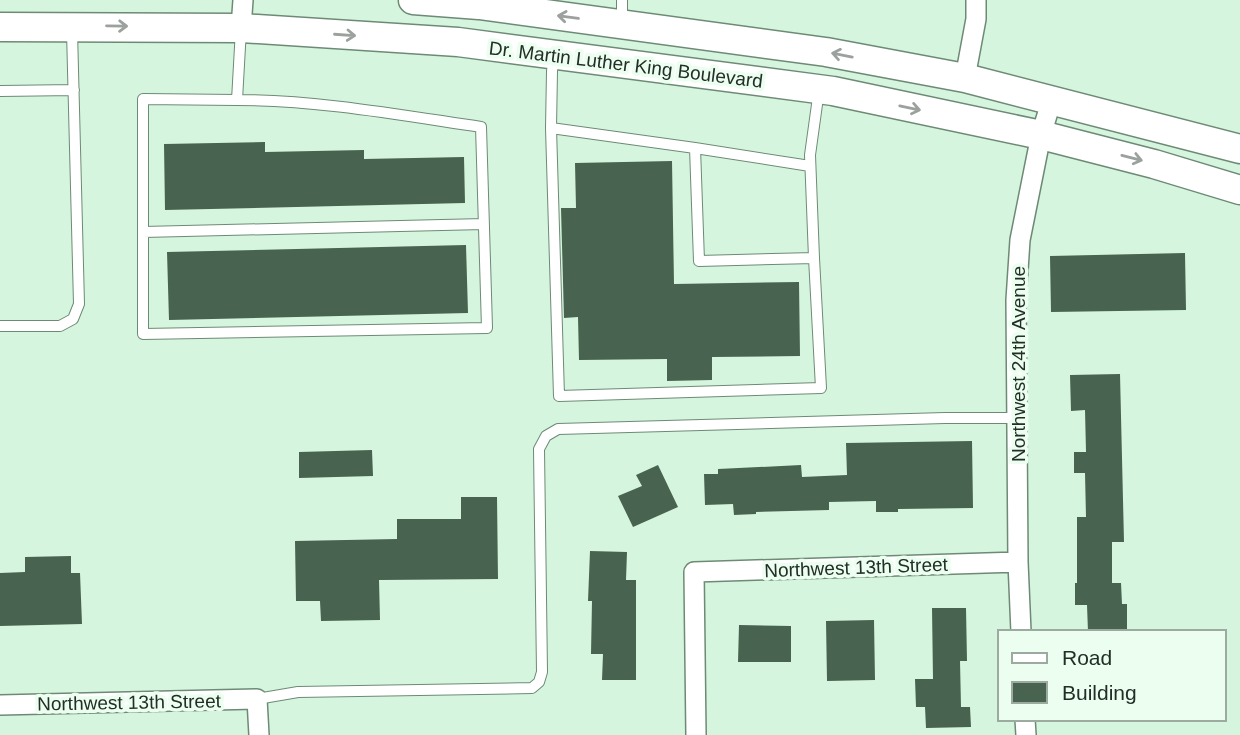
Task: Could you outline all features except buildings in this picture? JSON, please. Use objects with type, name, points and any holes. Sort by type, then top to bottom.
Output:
[{"type":"main road","name":"Dr. Martin Luther King Boulevard","points":[[413,0],[622,12],[965,78],[1240,149]]},
{"type":"main road","name":"Dr. Martin Luther King Boulevard","points":[[0,27],[241,28],[458,42],[742,79],[819,90],[1041,135],[1154,164],[1240,190]]},
{"type":"main road","points":[[742,79],[781,65],[908,86],[965,78]]},
{"type":"street","points":[[241,28],[243,0]]},
{"type":"street","points":[[965,78],[976,19],[976,0]]},
{"type":"street","name":"Northwest 24th Avenue","points":[[1021,630],[1016,300],[1020,240],[1041,135],[1052,99]]},
{"type":"street","name":"Northwest 13th Street","points":[[696,735],[694,572],[1018,562]]},
{"type":"street","points":[[257,699],[258,735]]},
{"type":"street","name":"Northwest 13th Street","points":[[0,705],[257,699]]},
{"type":"lane","points":[[0,326],[60,326],[73,319],[79,304],[72,26]]},
{"type":"lane","points":[[237,100],[241,28]]},
{"type":"lane","points":[[555,55],[552,71],[551,128],[559,396],[821,388],[810,166],[819,90]]},
{"type":"lane","points":[[0,91],[74,90]]},
{"type":"lane","points":[[143,99],[237,100],[266,100],[367,110],[481,127],[487,328],[143,334],[143,99]]},
{"type":"lane","points":[[551,128],[810,166]]},
{"type":"lane","points":[[695,148],[699,261],[814,258]]},
{"type":"lane","points":[[143,232],[484,223]]},
{"type":"lane","points":[[257,699],[298,692],[533,688],[539,682],[542,672],[539,449],[546,436],[558,429],[1017,418]]}]
